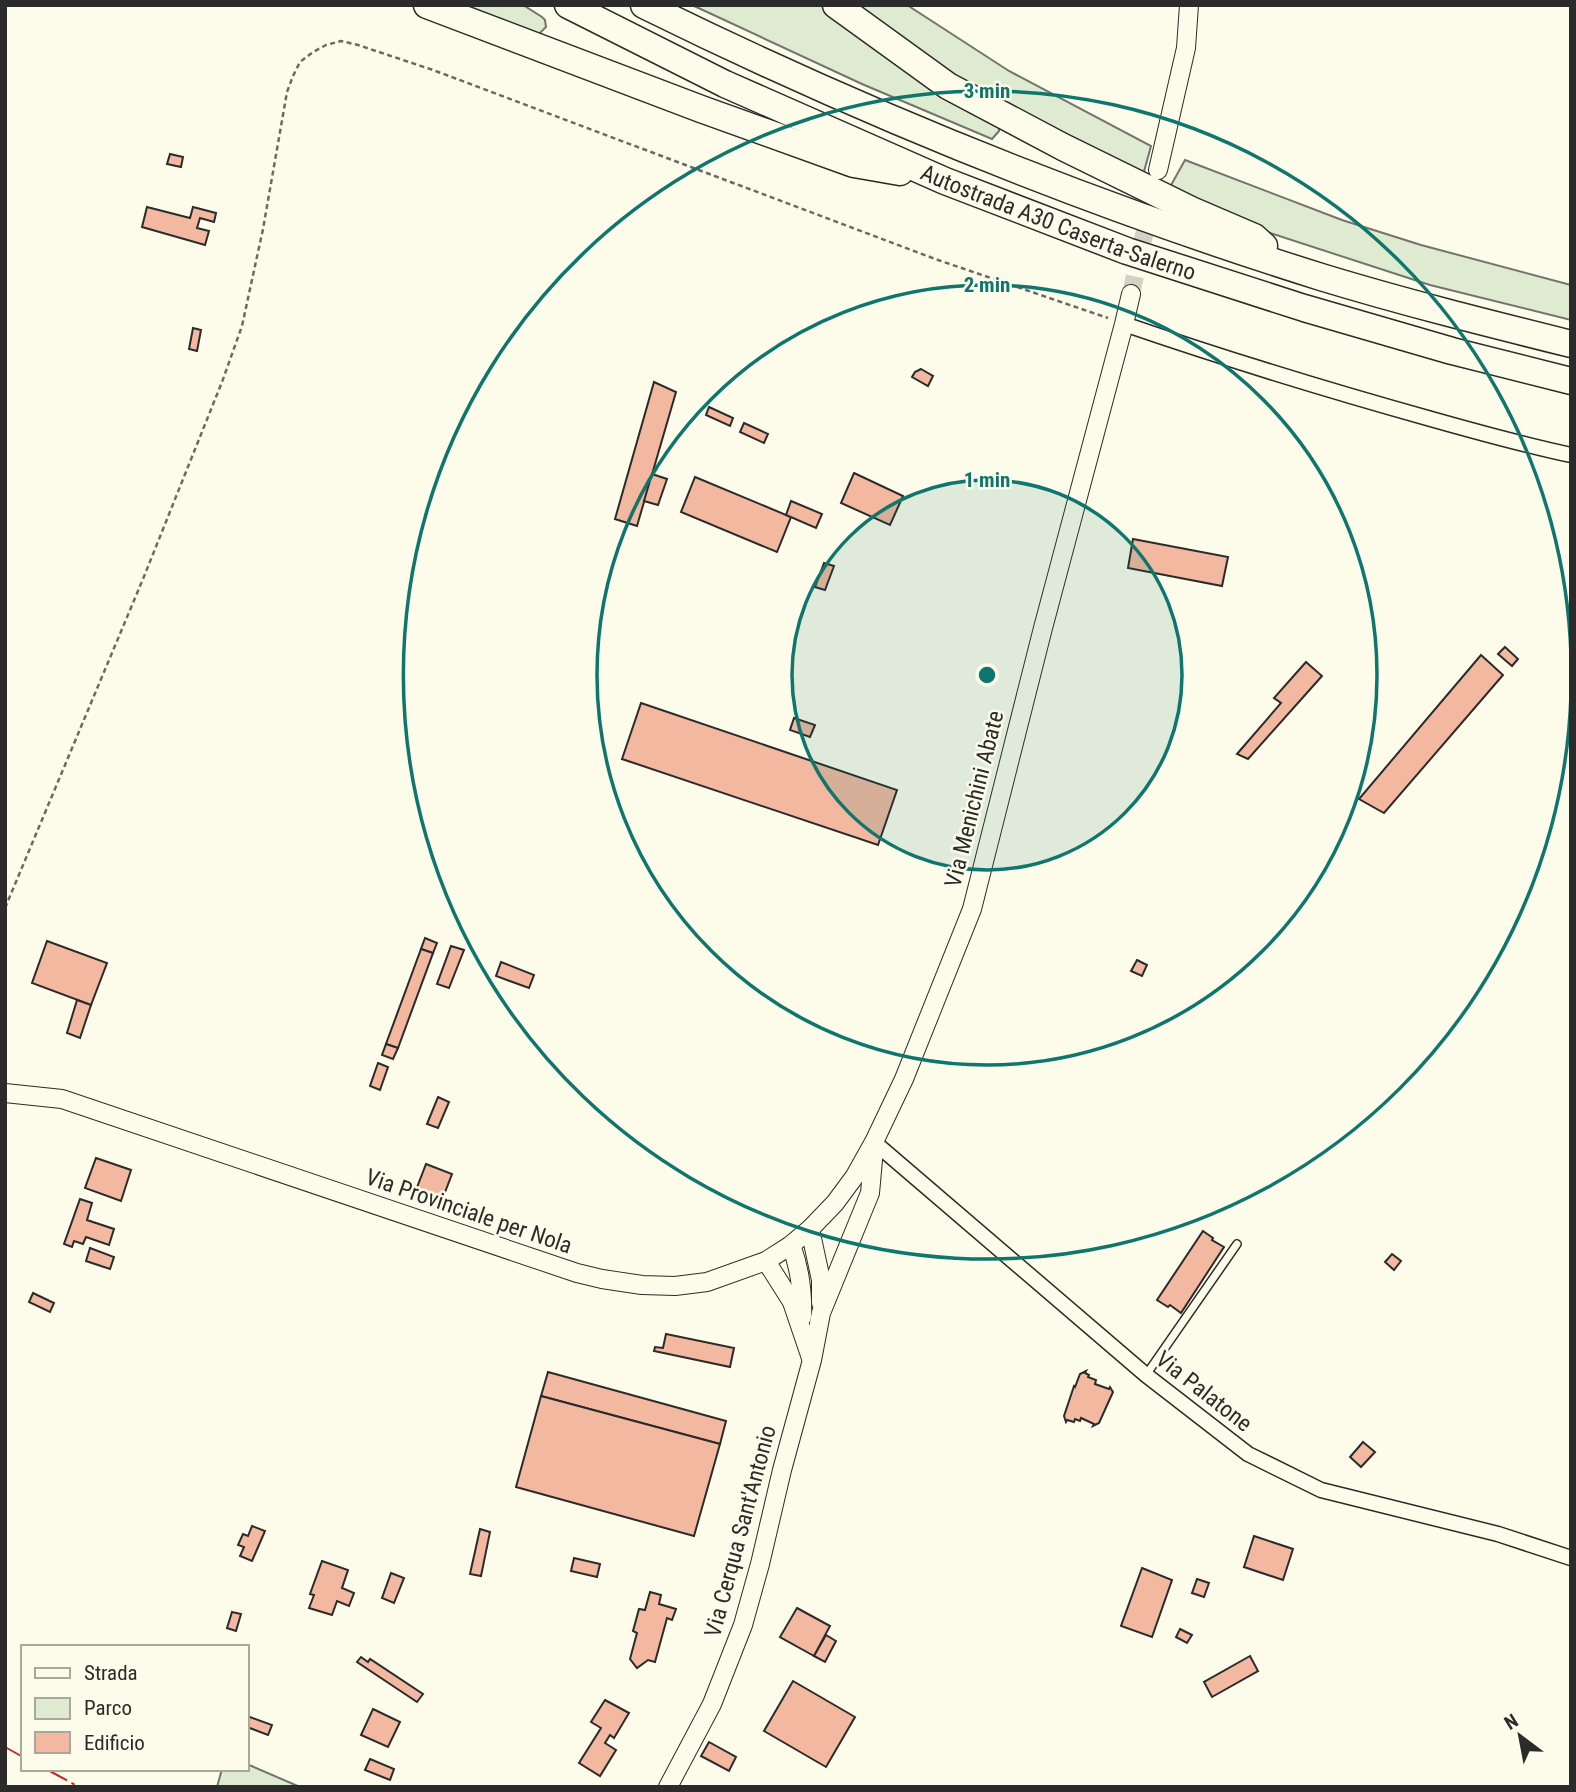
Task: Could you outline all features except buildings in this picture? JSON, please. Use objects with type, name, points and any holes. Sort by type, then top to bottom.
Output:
[{"type":"highway","points":[[427,5],[853,164],[944,181]]},
{"type":"highway","name":"Autostrada A30 Caserta-Salerno","points":[[568,5],[725,84],[944,181],[1127,251],[1291,304],[1452,351],[1571,381]]},
{"type":"highway","name":"Autostrada A30 Caserta-Salerno","points":[[644,5],[755,59],[892,120],[1112,207],[1287,265],[1468,318],[1571,344]]},
{"type":"highway","points":[[836,5],[948,86],[1063,147],[1191,210],[1254,237],[1287,265]]},
{"type":"street","points":[[1158,170],[1186,48],[1189,5]]},
{"type":"street","name":"Via Menichini Abate","points":[[874,1142],[904,1079],[972,909],[1130,294]]},
{"type":"street","points":[[1124,324],[1327,390],[1571,455]]},
{"type":"street","name":"Via Provinciale per Nola","points":[[5,1093],[62,1099],[577,1273],[642,1285],[675,1286],[707,1282],[766,1261],[791,1245],[835,1203],[856,1176],[874,1142]]},
{"type":"street","name":"Via Cerqua Sant'Antonio","points":[[668,1787],[712,1704],[743,1625],[812,1360],[821,1314],[870,1193],[874,1142]]},
{"type":"street","name":"Via Palatone","points":[[874,1142],[1146,1375],[1248,1454],[1321,1490],[1498,1534],[1571,1558]]},
{"type":"street","name":"Via Cerqua Sant'Antonio","points":[[810,1229],[821,1280],[821,1314]]},
{"type":"street","points":[[791,1245],[797,1261],[803,1296],[802,1329]]},
{"type":"street","points":[[766,1261],[792,1302],[812,1360]]},
{"type":"lane","points":[[1146,1375],[1237,1244]]},
{"type":"path","points":[[5,908],[138,592],[222,382],[244,314],[263,229],[287,92],[300,62],[326,45],[341,41],[433,70],[937,260],[1124,324]]},
{"type":"green space","points":[[454,5],[523,5],[542,17],[546,27],[536,35]]},
{"type":"green space","points":[[692,5],[822,5],[999,123],[999,131],[992,139],[862,84]]},
{"type":"green space","points":[[851,5],[907,5],[1009,71],[1151,146],[1143,175],[1041,126],[933,63]]},
{"type":"green space","points":[[1185,160],[1342,220],[1421,245],[1571,285],[1571,320],[1430,285],[1270,233],[1170,187]]},
{"type":"green space","points":[[248,1764],[300,1787],[217,1787],[221,1771],[248,1771]]},
{"type":"tunnel","points":[[1131,294],[1156,181]]},
{"type":"power","points":[[5,1747],[21,1756]]},
{"type":"power","points":[[50,1771],[79,1787]]}]
